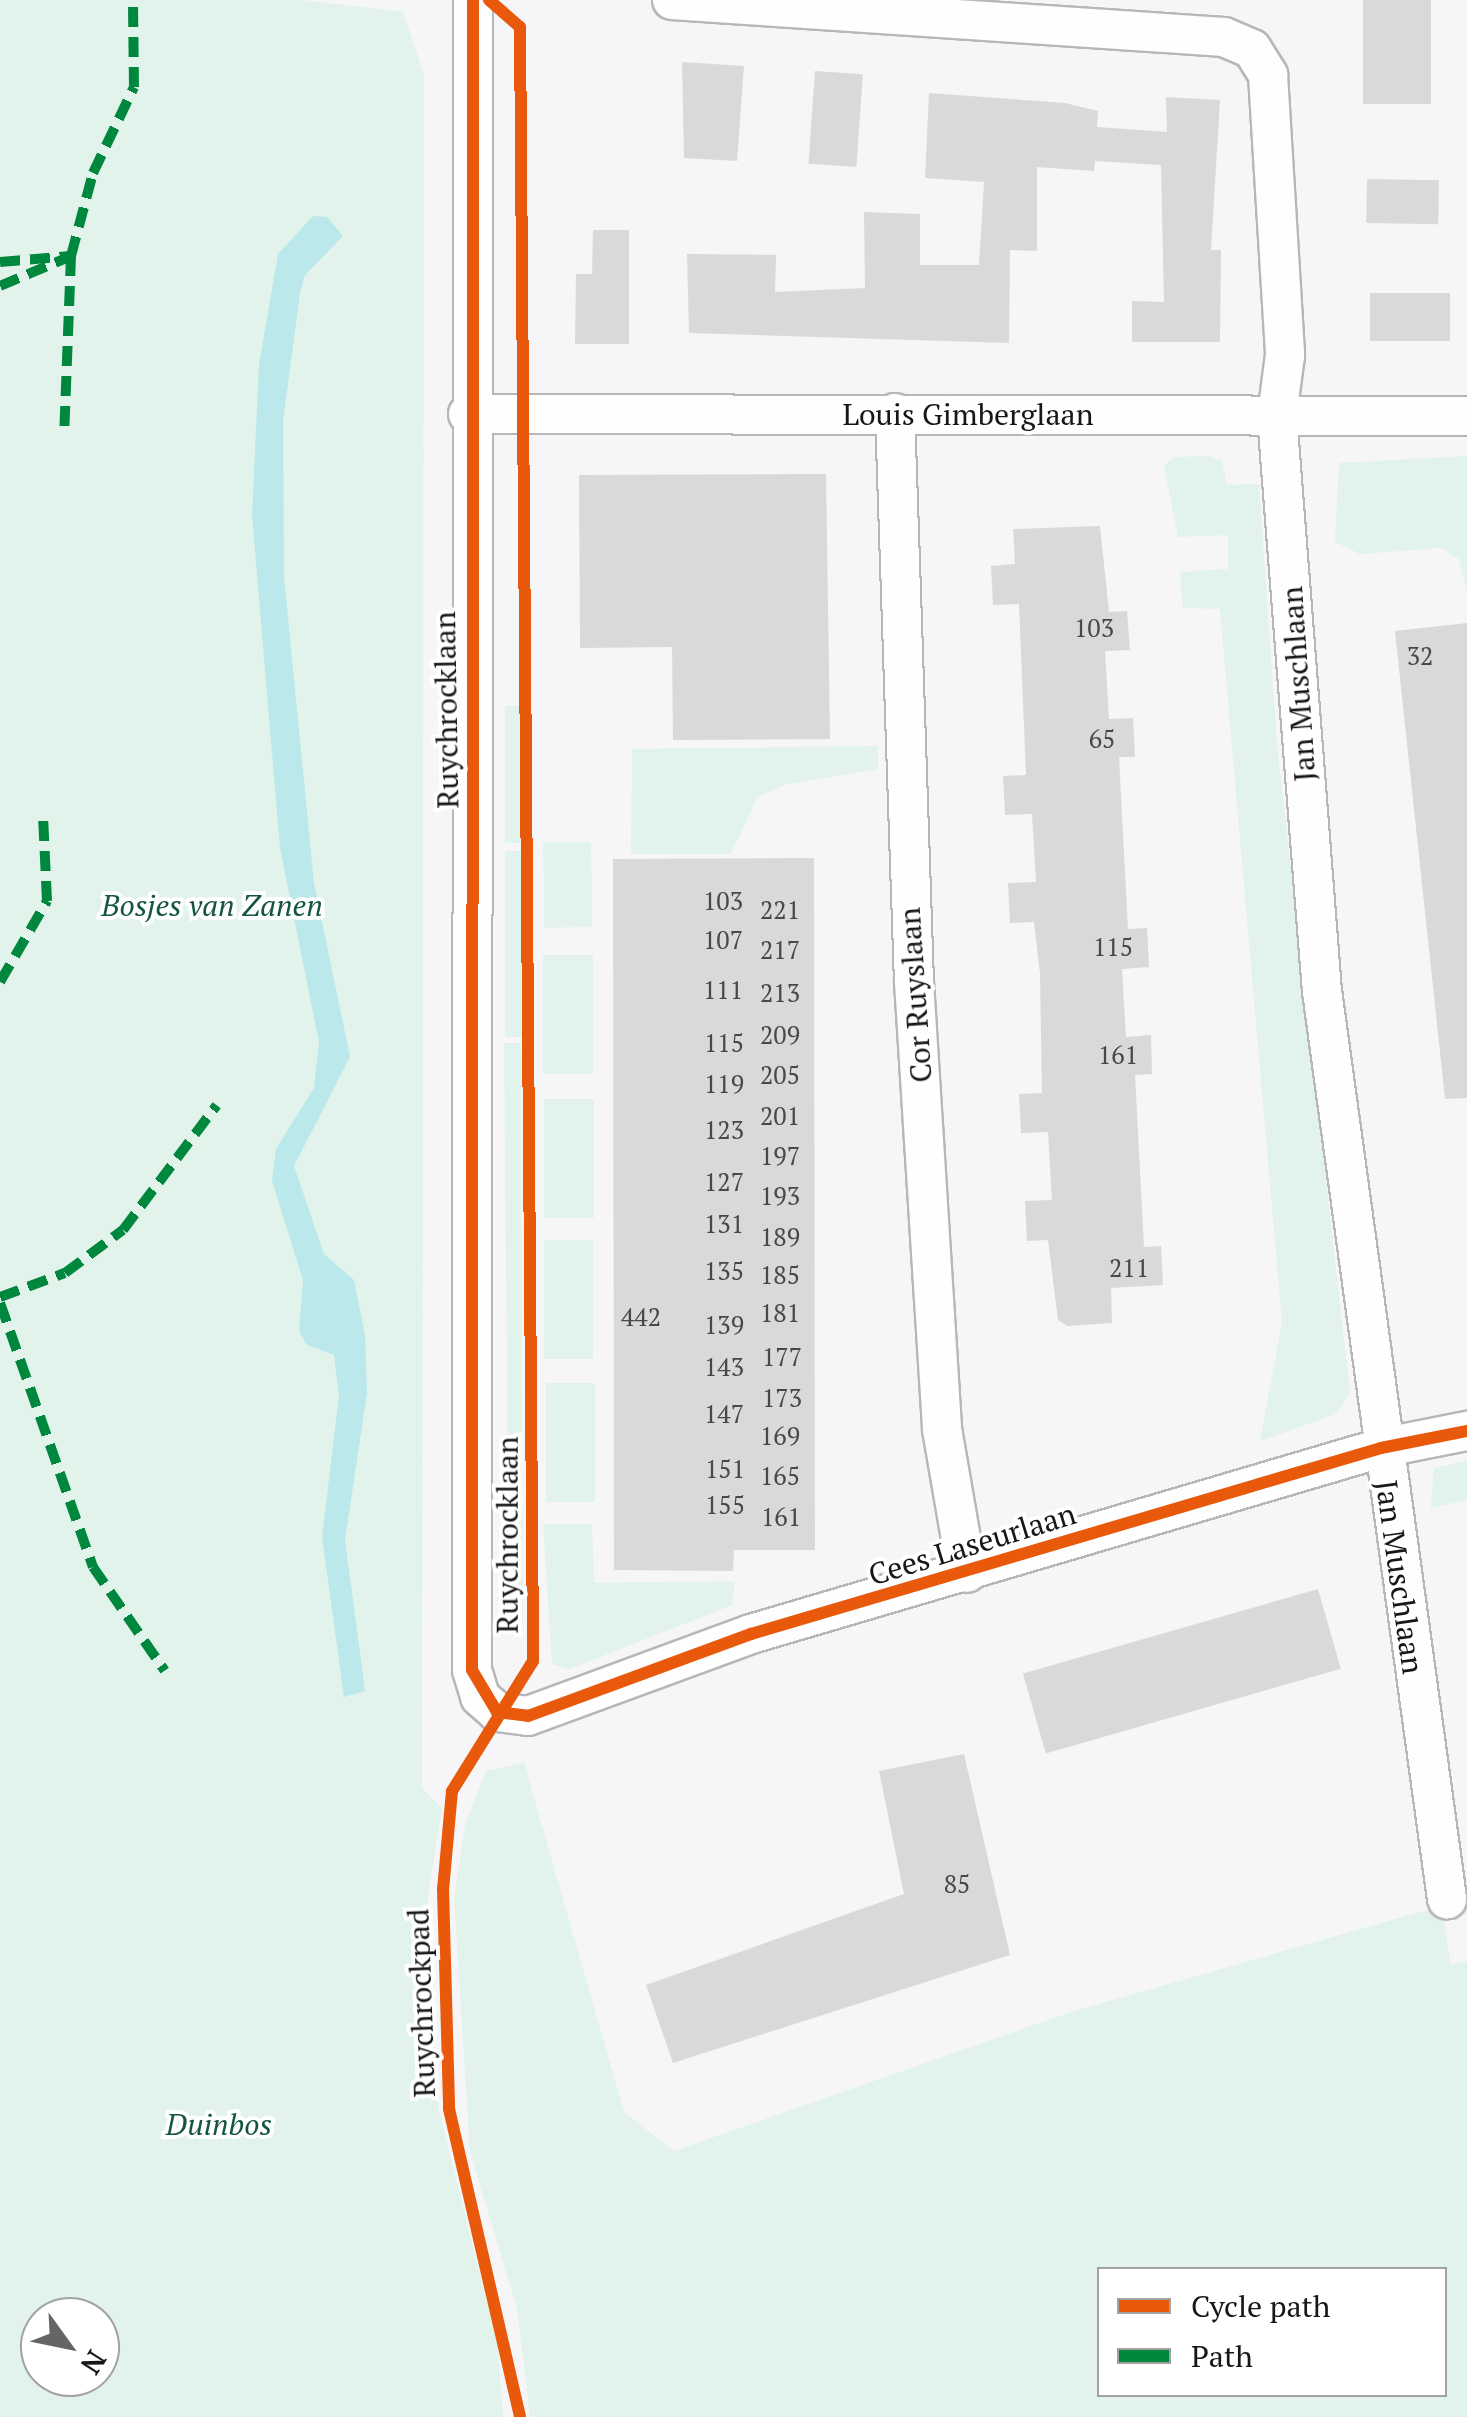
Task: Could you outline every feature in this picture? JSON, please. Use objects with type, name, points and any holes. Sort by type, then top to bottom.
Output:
[{"type":"street","name":"Ruychrocklaan","points":[[473,0],[468,414],[472,1670],[497,1712]]},
{"type":"street","name":"Jan Muschlaan","points":[[672,0],[1224,37],[1252,49],[1268,76],[1285,356],[1277,416],[1322,991],[1381,1448],[1447,1898]]},
{"type":"street","name":"Cor Ruyslaan","points":[[895,413],[914,982],[942,1429],[967,1573]]},
{"type":"street","name":"Louis Gimberglaan","points":[[468,414],[1467,416]]},
{"type":"street","name":"Cees Laseurlaan","points":[[497,1712],[528,1716],[752,1634],[1381,1448],[1467,1431]]},
{"type":"green space","name":"Bosjes van Zanen","points":[[0,0],[302,0],[403,12],[424,75],[422,1788],[442,1808],[428,1897],[437,2102],[498,2347],[503,2417],[0,2417]]},
{"type":"green space","points":[[1208,456],[1222,461],[1227,485],[1259,484],[1277,745],[1350,1393],[1336,1414],[1260,1441],[1282,1322],[1220,609],[1183,608],[1180,572],[1228,569],[1228,535],[1178,537],[1164,466],[1173,457]]},
{"type":"green space","points":[[1467,456],[1467,590],[1459,559],[1441,548],[1360,554],[1335,542],[1339,463]]},
{"type":"green space","points":[[505,706],[520,706],[520,843],[505,843]]},
{"type":"green space","points":[[878,746],[878,769],[784,785],[757,798],[731,854],[631,854],[632,749]]},
{"type":"green space","points":[[591,842],[592,927],[544,928],[543,843]]},
{"type":"green space","points":[[505,851],[522,851],[522,1037],[505,1037]]},
{"type":"green space","points":[[543,955],[593,955],[593,1074],[543,1074]]},
{"type":"green space","points":[[504,1043],[521,1043],[522,1497],[508,1495]]},
{"type":"green space","points":[[544,1099],[594,1099],[594,1218],[544,1218]]},
{"type":"green space","points":[[544,1240],[593,1240],[593,1359],[544,1359]]},
{"type":"green space","points":[[546,1383],[595,1383],[595,1502],[546,1502]]},
{"type":"green space","points":[[1467,1461],[1467,1500],[1431,1508],[1434,1468]]},
{"type":"green space","points":[[507,1507],[523,1507],[523,1624],[507,1624]]},
{"type":"green space","points":[[543,1524],[592,1524],[594,1583],[735,1581],[732,1605],[570,1669],[552,1664]]},
{"type":"green space","points":[[524,1763],[624,2112],[674,2151],[1071,2012],[1441,1906],[1451,1965],[1467,1961],[1467,2417],[530,2417],[517,2309],[470,2151],[454,1898],[465,1825],[486,1771]]},
{"type":"water","points":[[313,216],[327,217],[343,236],[305,275],[300,293],[283,421],[284,577],[314,883],[350,1057],[294,1166],[324,1254],[354,1280],[365,1335],[367,1393],[345,1540],[365,1691],[344,1697],[322,1537],[339,1396],[334,1355],[307,1345],[299,1331],[303,1280],[272,1181],[276,1149],[314,1088],[319,1042],[280,848],[252,515],[259,365],[278,254]]},
{"type":"building","points":[[1363,0],[1431,0],[1431,104],[1363,104]]},
{"type":"building","points":[[682,62],[744,66],[737,161],[684,158]]},
{"type":"building","points":[[815,71],[863,74],[856,167],[809,164]]},
{"type":"building","points":[[929,93],[1065,103],[1098,111],[1097,127],[1167,132],[1166,97],[1220,100],[1211,250],[1221,250],[1220,342],[1132,342],[1132,301],[1164,302],[1161,165],[1095,161],[1094,171],[1037,167],[1037,251],[1010,250],[1009,343],[689,333],[687,254],[776,255],[775,292],[865,288],[864,212],[920,214],[920,265],[979,265],[984,182],[925,178]]},
{"type":"building","points":[[1367,179],[1439,180],[1438,224],[1366,223]]},
{"type":"building","points":[[593,230],[629,230],[629,344],[575,344],[576,274],[592,274]]},
{"type":"building","points":[[1370,293],[1450,293],[1450,341],[1370,341]]},
{"type":"building","points":[[826,474],[830,739],[673,740],[672,647],[580,648],[579,475]]},
{"type":"building","points":[[1100,526],[1109,612],[1127,611],[1130,650],[1105,651],[1109,719],[1133,718],[1135,757],[1119,757],[1128,929],[1147,928],[1149,967],[1122,969],[1126,1037],[1151,1035],[1152,1074],[1135,1075],[1144,1247],[1161,1246],[1163,1285],[1111,1288],[1112,1323],[1067,1326],[1058,1320],[1048,1240],[1027,1241],[1025,1201],[1052,1200],[1048,1132],[1021,1133],[1019,1094],[1042,1093],[1040,973],[1034,922],[1010,923],[1008,883],[1036,882],[1032,814],[1005,815],[1003,776],[1026,775],[1019,604],[993,605],[991,566],[1015,564],[1013,529]]},
{"type":"building","points":[[1467,623],[1467,1098],[1445,1099],[1395,631]]},
{"type":"building","points":[[814,858],[815,1550],[734,1550],[733,1571],[614,1570],[613,859]]},
{"type":"building","points":[[1318,1589],[1341,1669],[1046,1753],[1023,1674]]},
{"type":"building","points":[[964,1754],[1010,1955],[673,2063],[646,1985],[904,1894],[879,1771]]},
{"type":"marked path","points":[[0,286],[71,256],[93,173],[134,87],[133,0]]},
{"type":"marked path","points":[[0,262],[71,256],[64,436]]},
{"type":"marked path","points":[[0,982],[47,901],[43,815]]},
{"type":"marked path","points":[[0,1297],[65,1273],[123,1230],[217,1105]]},
{"type":"marked path","points":[[0,1303],[93,1567],[165,1671]]},
{"type":"cycle path","points":[[473,0],[472,1670],[497,1712]]},
{"type":"cycle path","name":"Ruychrockpad","points":[[489,0],[520,27],[533,1661],[452,1791],[443,1889],[449,2109],[520,2417]]},
{"type":"cycle path","points":[[497,1712],[528,1716],[751,1634],[1381,1448],[1467,1431]]},
{"type":"park label","name":"Duinbos","points":[[219,2124]]}]
